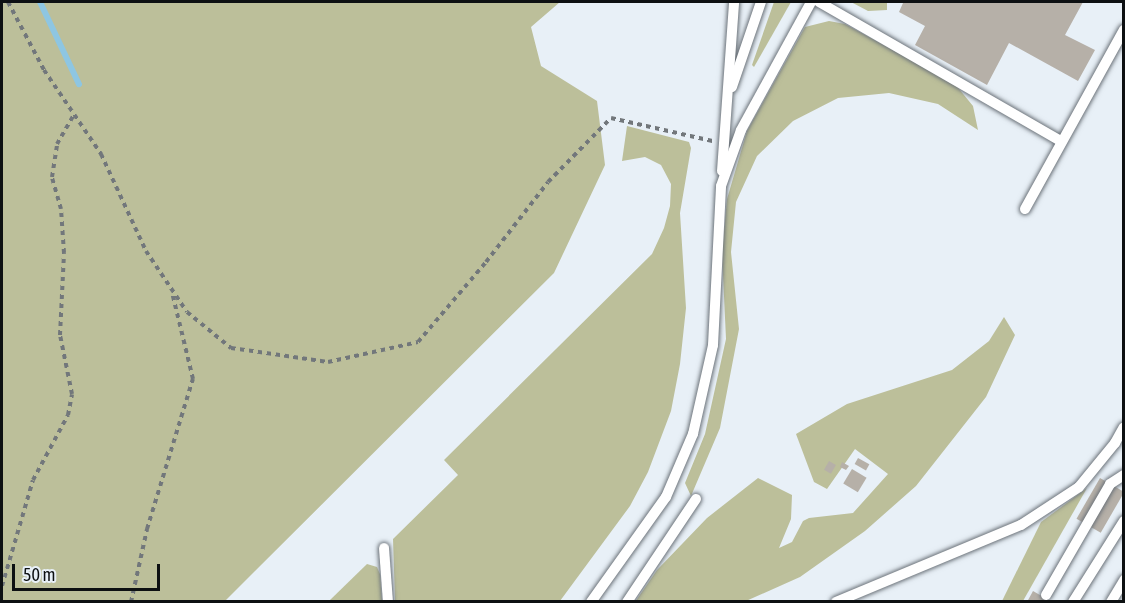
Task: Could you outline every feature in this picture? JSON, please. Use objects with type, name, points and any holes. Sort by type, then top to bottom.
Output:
[{"type":"lane","points":[[591,602],[666,497],[693,434],[713,345],[734,2]]},
{"type":"lane","points":[[727,103],[761,2]]},
{"type":"lane","points":[[721,186],[741,130],[811,2]]},
{"type":"lane","points":[[819,2],[1061,141]]},
{"type":"lane","points":[[1024,210],[1124,30]]},
{"type":"lane","points":[[836,602],[1021,525],[1079,487],[1115,443],[1124,427]]},
{"type":"lane","points":[[1046,595],[1110,484],[1124,475]]},
{"type":"lane","points":[[627,602],[696,499]]},
{"type":"lane","points":[[1074,602],[1124,521]]},
{"type":"lane","points":[[384,548],[388,602]]},
{"type":"lane","points":[[1111,602],[1124,580]]},
{"type":"path","points":[[8,2],[44,70],[101,154],[146,251],[187,312],[231,348],[328,362],[418,342],[486,262],[548,182],[610,118],[724,143]]},
{"type":"path","points":[[2,586],[33,480],[68,415],[72,394],[60,334],[64,253],[61,209],[52,177],[57,144],[74,114]]},
{"type":"path","points":[[131,602],[147,529],[193,379],[171,287]]},
{"type":"green space","points":[[2,2],[560,2],[531,27],[541,66],[597,101],[605,165],[554,273],[225,601],[2,601]]},
{"type":"green space","points":[[774,2],[791,2],[754,67],[752,65]]},
{"type":"green space","points":[[851,2],[887,2],[887,10],[868,11]]},
{"type":"green space","points":[[829,21],[845,24],[955,84],[973,106],[978,130],[938,104],[889,93],[838,98],[793,121],[757,156],[736,202],[731,252],[739,329],[720,428],[691,496],[685,483],[705,434],[726,339],[722,253],[727,199],[747,131],[805,27]]},
{"type":"green space","points":[[627,126],[689,142],[691,148],[680,213],[686,308],[680,364],[671,411],[648,472],[630,506],[560,601],[395,601],[393,539],[458,475],[444,460],[652,254],[664,228],[670,206],[671,184],[661,165],[645,157],[622,161]]},
{"type":"green space","points":[[1004,317],[1015,335],[986,397],[916,486],[865,531],[800,577],[746,601],[635,602],[657,570],[707,518],[758,478],[792,495],[791,519],[779,548],[792,542],[803,521],[809,518],[853,513],[888,474],[855,449],[827,489],[814,482],[796,434],[847,404],[952,370],[989,341]]},
{"type":"green space","points":[[1087,488],[1023,601],[1002,601],[1041,522]]},
{"type":"green space","points":[[367,564],[377,567],[380,574],[382,601],[329,601]]},
{"type":"building","points":[[900,2],[1083,2],[1065,35],[1095,50],[1078,81],[1009,43],[987,85],[915,45],[925,26],[899,12],[903,3]]},
{"type":"building","points":[[858,458],[869,464],[866,470],[855,464]]},
{"type":"building","points":[[829,461],[836,465],[831,474],[824,470]]},
{"type":"building","points":[[842,462],[849,466],[846,470],[840,467]]},
{"type":"building","points":[[852,469],[867,478],[858,492],[843,484]]},
{"type":"building","points":[[1100,478],[1124,492],[1101,533],[1076,519]]},
{"type":"building","points":[[1033,591],[1052,602],[1027,602]]},
{"type":"waterway","points":[[40,2],[79,84]]}]
